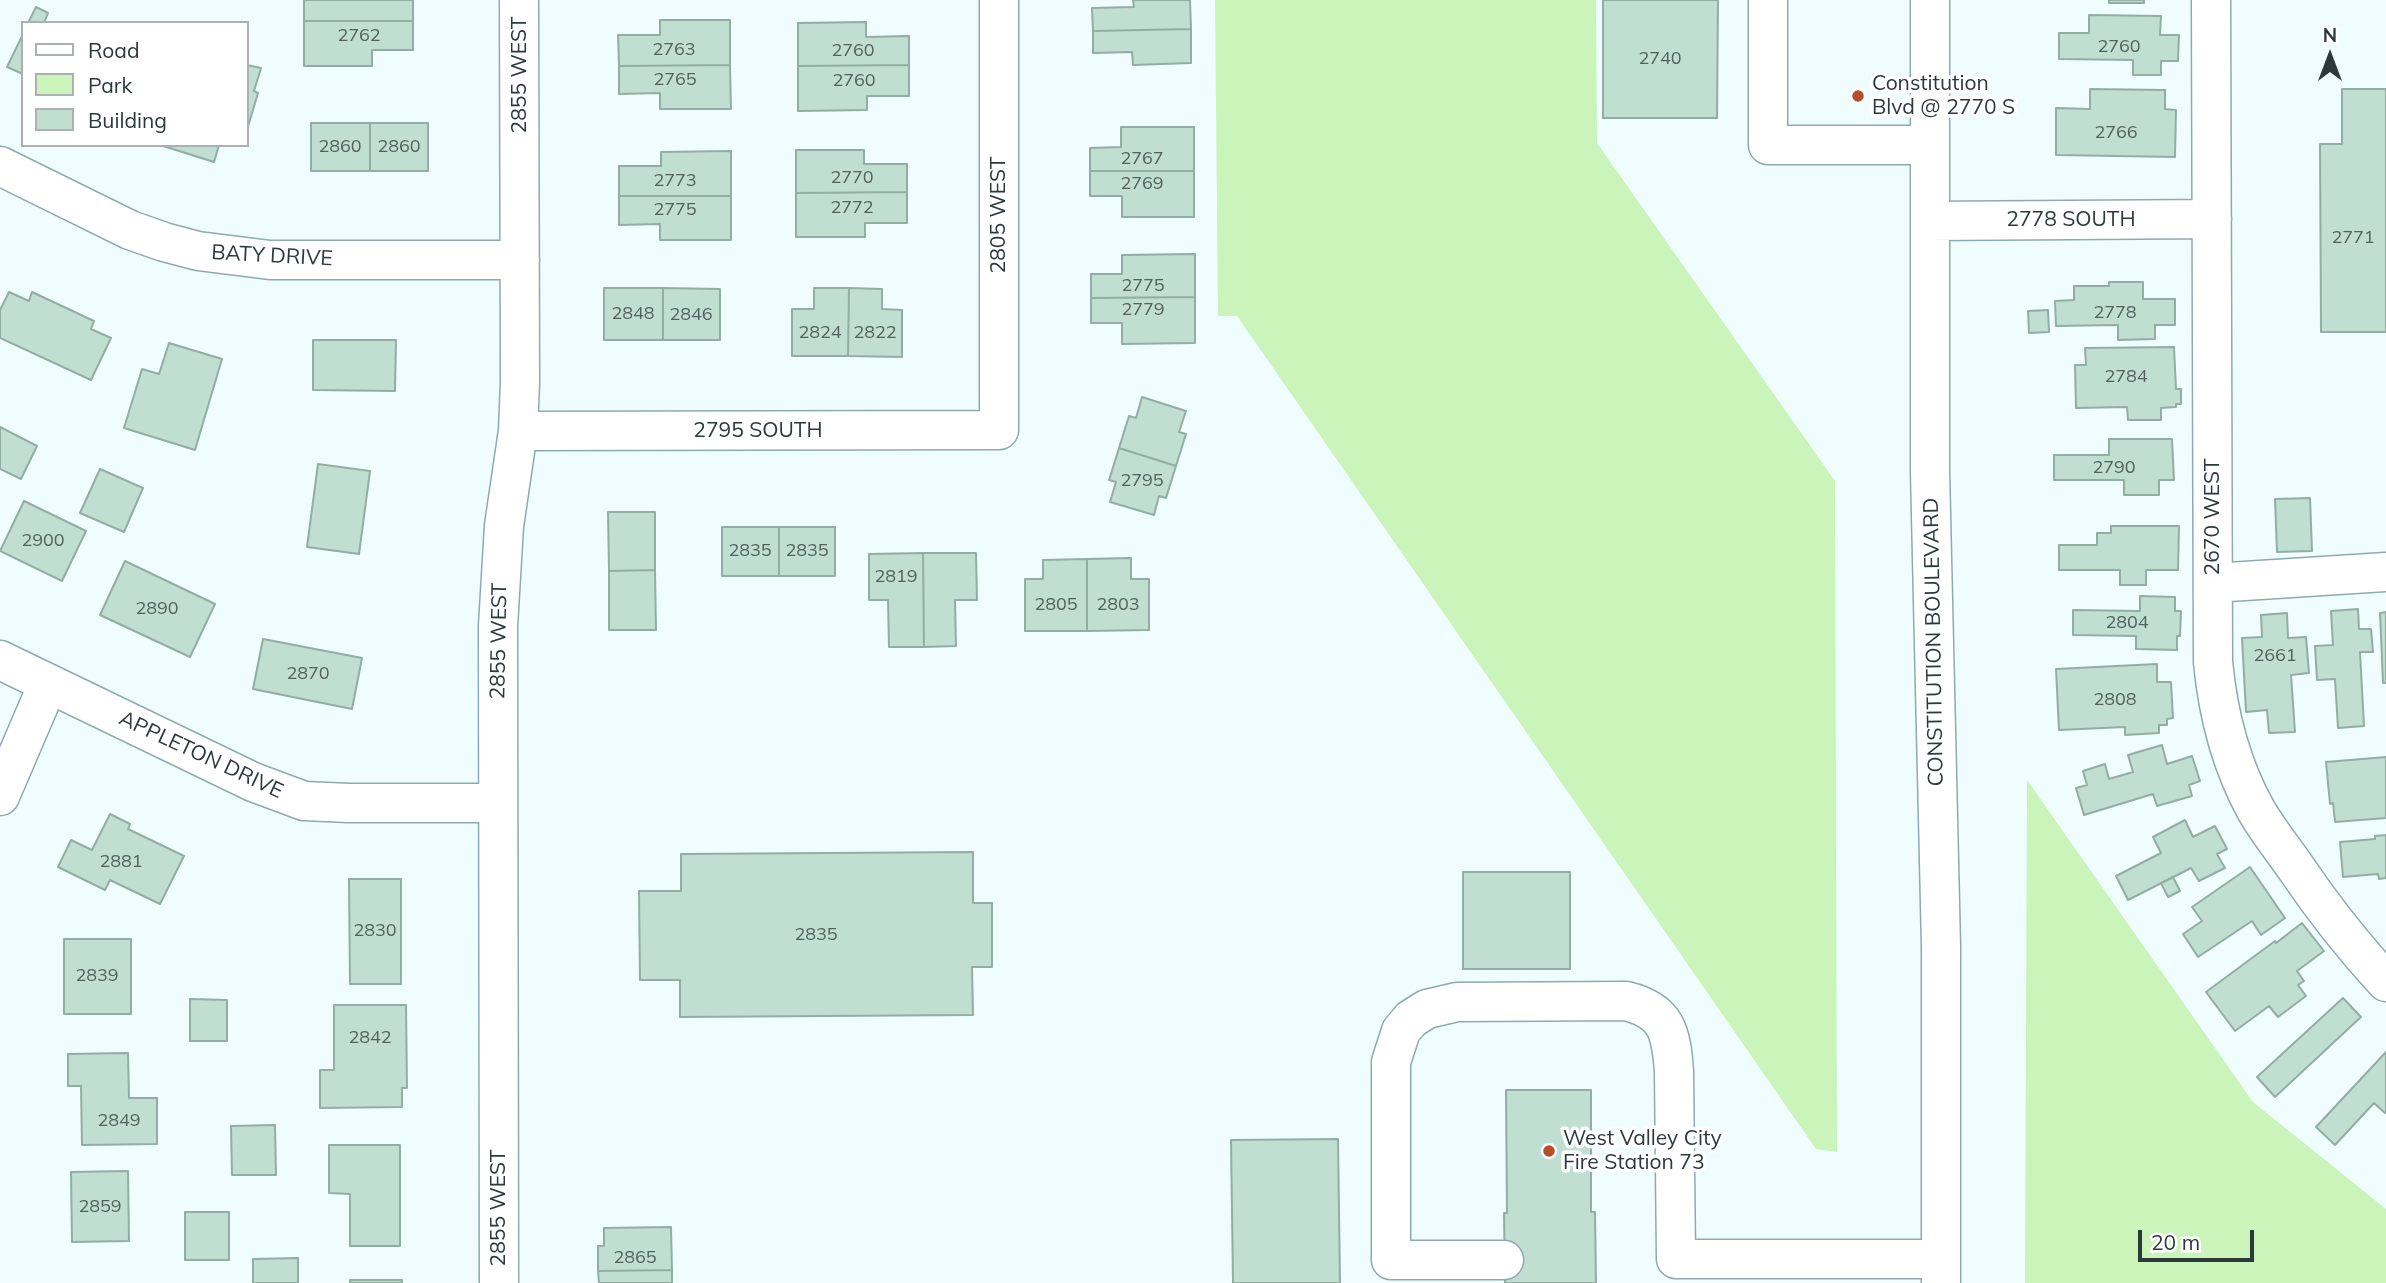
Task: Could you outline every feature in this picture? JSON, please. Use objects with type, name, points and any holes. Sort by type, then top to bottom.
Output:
[{"type":"street","name":"2855 WEST","points":[[499,1283],[498,626],[504,526],[517,431],[520,383],[520,0]]},
{"type":"street","name":"2805 WEST","points":[[999,0],[999,430]]},
{"type":"street","points":[[1768,0],[1768,145],[1930,145]]},
{"type":"street","name":"CONSTITUTION BOULEVARD","points":[[1930,0],[1930,471],[1941,947],[1941,1271]]},
{"type":"street","name":"2670 WEST","points":[[2211,0],[2213,662],[2216,692],[2225,733],[2243,784],[2257,812],[2343,932],[2386,982]]},
{"type":"street","name":"BATY DRIVE","points":[[0,166],[130,230],[198,251],[270,260],[520,260]]},
{"type":"street","name":"2778 SOUTH","points":[[1930,221],[2212,219]]},
{"type":"street","name":"2795 SOUTH","points":[[517,431],[999,430]]},
{"type":"street","points":[[2213,583],[2386,572]]},
{"type":"street","name":"APPLETON DRIVE","points":[[0,660],[253,782],[304,801],[498,803]]},
{"type":"street","points":[[0,796],[48,684]]},
{"type":"street","points":[[1504,1260],[1391,1260],[1391,1062],[1401,1031],[1411,1019],[1442,1004],[1626,1001],[1641,1004],[1663,1020],[1672,1048],[1674,1071],[1676,1259],[1941,1271]]},
{"type":"green space","points":[[1215,0],[1596,0],[1597,143],[1835,481],[1837,1152],[1816,1149],[1237,316],[1218,316]]},
{"type":"green space","points":[[2027,780],[2253,1102],[2386,1209],[2386,1283],[2025,1283]]},
{"type":"building","points":[[304,0],[413,0],[413,21],[304,21]]},
{"type":"building","points":[[1133,0],[1190,0],[1191,29],[1093,31],[1092,8],[1134,7]]},
{"type":"building","points":[[1603,0],[1718,0],[1717,118],[1603,118]]},
{"type":"building","points":[[2109,0],[2144,0],[2144,3],[2109,3]]},
{"type":"building","points":[[36,7],[48,13],[45,21],[29,21]]},
{"type":"building","points":[[2089,15],[2161,16],[2160,35],[2179,35],[2178,61],[2161,61],[2161,75],[2133,75],[2133,60],[2059,59],[2059,33],[2089,33]]},
{"type":"building","points":[[660,20],[730,20],[730,65],[619,66],[618,35],[660,35]]},
{"type":"building","points":[[304,21],[413,21],[413,50],[372,50],[372,66],[304,66]]},
{"type":"building","points":[[866,22],[866,37],[909,36],[909,65],[798,66],[798,23]]},
{"type":"building","points":[[1191,29],[1191,63],[1133,65],[1132,52],[1093,53],[1093,31]]},
{"type":"building","points":[[21,38],[21,73],[7,67]]},
{"type":"building","points":[[248,65],[261,68],[254,91],[258,93],[248,127]]},
{"type":"building","points":[[730,65],[731,109],[660,109],[660,93],[619,94],[619,66]]},
{"type":"building","points":[[909,65],[909,96],[867,96],[867,110],[798,111],[798,66]]},
{"type":"building","points":[[2090,89],[2165,90],[2165,109],[2176,110],[2175,157],[2056,155],[2056,108],[2090,109]]},
{"type":"building","points":[[2342,89],[2386,89],[2386,332],[2321,332],[2320,144],[2342,144]]},
{"type":"building","points":[[311,123],[370,123],[370,171],[311,171]]},
{"type":"building","points":[[370,123],[428,123],[428,171],[370,171]]},
{"type":"building","points":[[1121,127],[1194,127],[1194,171],[1090,171],[1090,148],[1121,147]]},
{"type":"building","points":[[166,147],[218,147],[214,162]]},
{"type":"building","points":[[796,150],[864,150],[864,164],[907,164],[907,192],[796,193]]},
{"type":"building","points":[[731,151],[731,196],[619,196],[619,166],[661,166],[661,152]]},
{"type":"building","points":[[1090,171],[1194,171],[1194,217],[1122,217],[1122,196],[1090,196]]},
{"type":"building","points":[[907,192],[907,223],[865,223],[865,237],[796,237],[796,193]]},
{"type":"building","points":[[619,196],[731,196],[731,240],[660,240],[660,224],[619,225]]},
{"type":"building","points":[[1195,254],[1195,297],[1091,298],[1091,274],[1122,274],[1122,255]]},
{"type":"building","points":[[2109,282],[2143,282],[2143,299],[2175,299],[2175,325],[2155,325],[2155,339],[2118,340],[2118,325],[2056,326],[2055,301],[2074,300],[2074,286],[2109,286]]},
{"type":"building","points":[[604,288],[663,288],[663,340],[604,340]]},
{"type":"building","points":[[663,288],[720,289],[720,340],[663,340]]},
{"type":"building","points":[[814,288],[849,288],[848,356],[792,356],[792,309],[814,309]]},
{"type":"building","points":[[849,288],[882,289],[882,309],[902,310],[902,357],[848,356]]},
{"type":"building","points":[[9,292],[29,301],[32,292],[94,321],[91,329],[111,338],[91,380],[0,338],[0,310]]},
{"type":"building","points":[[1195,297],[1195,343],[1122,344],[1122,323],[1091,323],[1091,298]]},
{"type":"building","points":[[2048,310],[2049,332],[2029,333],[2028,311]]},
{"type":"building","points":[[313,340],[396,340],[395,391],[313,390]]},
{"type":"building","points":[[169,343],[222,359],[195,450],[124,428],[142,369],[159,374]]},
{"type":"building","points":[[2174,347],[2176,389],[2181,389],[2181,404],[2161,408],[2161,420],[2128,420],[2127,407],[2076,408],[2075,365],[2086,365],[2085,348]]},
{"type":"building","points":[[1142,397],[1186,411],[1179,432],[1186,434],[1176,466],[1119,448],[1129,416],[1136,418]]},
{"type":"building","points":[[0,427],[37,446],[21,479],[0,469]]},
{"type":"building","points":[[2109,439],[2172,439],[2174,480],[2159,480],[2159,495],[2124,495],[2124,480],[2054,480],[2054,455],[2109,455]]},
{"type":"building","points":[[1119,448],[1176,466],[1166,498],[1159,496],[1154,515],[1110,502],[1116,482],[1109,480]]},
{"type":"building","points":[[318,464],[370,471],[359,554],[307,547]]},
{"type":"building","points":[[100,469],[143,488],[124,532],[80,513]]},
{"type":"building","points":[[2310,498],[2312,551],[2277,552],[2275,499]]},
{"type":"building","points":[[24,501],[86,531],[62,581],[0,551]]},
{"type":"building","points":[[608,512],[655,512],[655,570],[609,571]]},
{"type":"building","points":[[2111,526],[2179,526],[2178,570],[2146,570],[2146,585],[2120,585],[2120,570],[2059,570],[2059,545],[2097,545],[2097,533],[2111,533]]},
{"type":"building","points":[[722,527],[779,527],[779,576],[722,576]]},
{"type":"building","points":[[779,527],[835,527],[835,576],[779,576]]},
{"type":"building","points":[[923,553],[976,553],[977,600],[955,600],[956,646],[924,647]]},
{"type":"building","points":[[923,553],[924,647],[889,647],[888,600],[869,600],[869,554]]},
{"type":"building","points":[[1131,558],[1131,579],[1149,579],[1149,630],[1087,631],[1087,559]]},
{"type":"building","points":[[1087,559],[1087,631],[1025,631],[1025,579],[1043,579],[1043,560]]},
{"type":"building","points":[[125,561],[215,604],[190,657],[100,615]]},
{"type":"building","points":[[655,570],[656,630],[609,630],[609,571]]},
{"type":"building","points":[[2140,596],[2175,597],[2175,611],[2181,611],[2177,650],[2136,649],[2136,636],[2073,635],[2073,610],[2140,611]]},
{"type":"building","points":[[2358,609],[2359,629],[2371,629],[2373,652],[2360,652],[2364,726],[2338,728],[2335,679],[2317,680],[2315,646],[2333,645],[2331,611]]},
{"type":"building","points":[[2386,612],[2386,683],[2383,683],[2380,613]]},
{"type":"building","points":[[2287,613],[2288,638],[2306,637],[2309,673],[2291,675],[2295,732],[2269,733],[2267,710],[2246,712],[2242,638],[2262,637],[2261,615]]},
{"type":"building","points":[[263,639],[362,658],[352,709],[253,689]]},
{"type":"building","points":[[2157,664],[2157,682],[2171,682],[2173,718],[2167,719],[2167,725],[2159,725],[2159,733],[2125,735],[2125,727],[2059,730],[2056,669]]},
{"type":"building","points":[[2162,745],[2167,764],[2192,756],[2200,781],[2189,785],[2192,796],[2157,806],[2153,794],[2084,815],[2076,788],[2087,785],[2083,771],[2105,764],[2109,779],[2133,772],[2128,755]]},
{"type":"building","points":[[2386,757],[2386,818],[2335,822],[2333,803],[2330,804],[2326,762]]},
{"type":"building","points":[[110,814],[130,824],[128,829],[184,856],[160,904],[110,880],[105,890],[58,867],[71,840],[92,850]]},
{"type":"building","points":[[2185,820],[2193,837],[2215,826],[2227,849],[2217,854],[2225,868],[2199,881],[2191,868],[2128,900],[2116,876],[2161,853],[2153,837]]},
{"type":"building","points":[[2386,835],[2386,878],[2379,879],[2378,874],[2343,877],[2340,842],[2375,839],[2375,836]]},
{"type":"building","points":[[973,852],[973,903],[992,903],[992,967],[972,967],[973,1015],[680,1017],[680,980],[640,980],[639,891],[681,891],[681,854]]},
{"type":"building","points":[[2250,867],[2285,918],[2261,935],[2252,921],[2198,957],[2183,934],[2202,921],[2192,907]]},
{"type":"building","points":[[1463,872],[1570,872],[1570,969],[1463,969]]},
{"type":"building","points":[[2173,877],[2180,891],[2168,897],[2161,883]]},
{"type":"building","points":[[349,879],[401,879],[401,984],[350,984]]},
{"type":"building","points":[[2302,923],[2324,951],[2297,971],[2304,981],[2298,985],[2306,996],[2278,1017],[2269,1006],[2235,1031],[2206,992]]},
{"type":"building","points":[[64,939],[131,939],[131,1014],[64,1014]]},
{"type":"building","points":[[2343,998],[2361,1017],[2275,1097],[2257,1077]]},
{"type":"building","points":[[190,999],[227,1000],[227,1041],[190,1041]]},
{"type":"building","points":[[334,1005],[406,1005],[407,1088],[402,1088],[402,1107],[320,1108],[320,1070],[334,1070]]},
{"type":"building","points":[[2386,1052],[2385,1113],[2374,1103],[2335,1145],[2316,1127]]},
{"type":"building","points":[[128,1053],[129,1098],[157,1098],[157,1144],[82,1145],[81,1086],[68,1086],[68,1054]]},
{"type":"building","name":"West Valley City Fire Station 73","points":[[1506,1090],[1591,1090],[1591,1212],[1595,1212],[1596,1283],[1505,1283]]},
{"type":"building","points":[[275,1125],[276,1175],[232,1175],[231,1126]]},
{"type":"building","points":[[1338,1139],[1340,1283],[1233,1283],[1231,1140]]},
{"type":"building","points":[[329,1145],[400,1145],[400,1246],[350,1246],[350,1194],[329,1193]]},
{"type":"building","points":[[128,1171],[129,1241],[72,1242],[71,1172]]},
{"type":"building","points":[[185,1212],[229,1212],[229,1260],[185,1260]]},
{"type":"building","points":[[671,1227],[672,1270],[598,1271],[598,1246],[604,1246],[604,1228]]},
{"type":"building","points":[[298,1258],[298,1283],[253,1283],[253,1259]]},
{"type":"building","points":[[672,1270],[672,1283],[599,1283],[598,1271]]},
{"type":"building","points":[[350,1280],[402,1280],[402,1283],[350,1283]]},
{"type":"place","name":"Constitution Blvd @ 2770 S","points":[[1858,96]]},
{"type":"place","name":"West Valley City Fire Station 73","points":[[1549,1151]]}]
